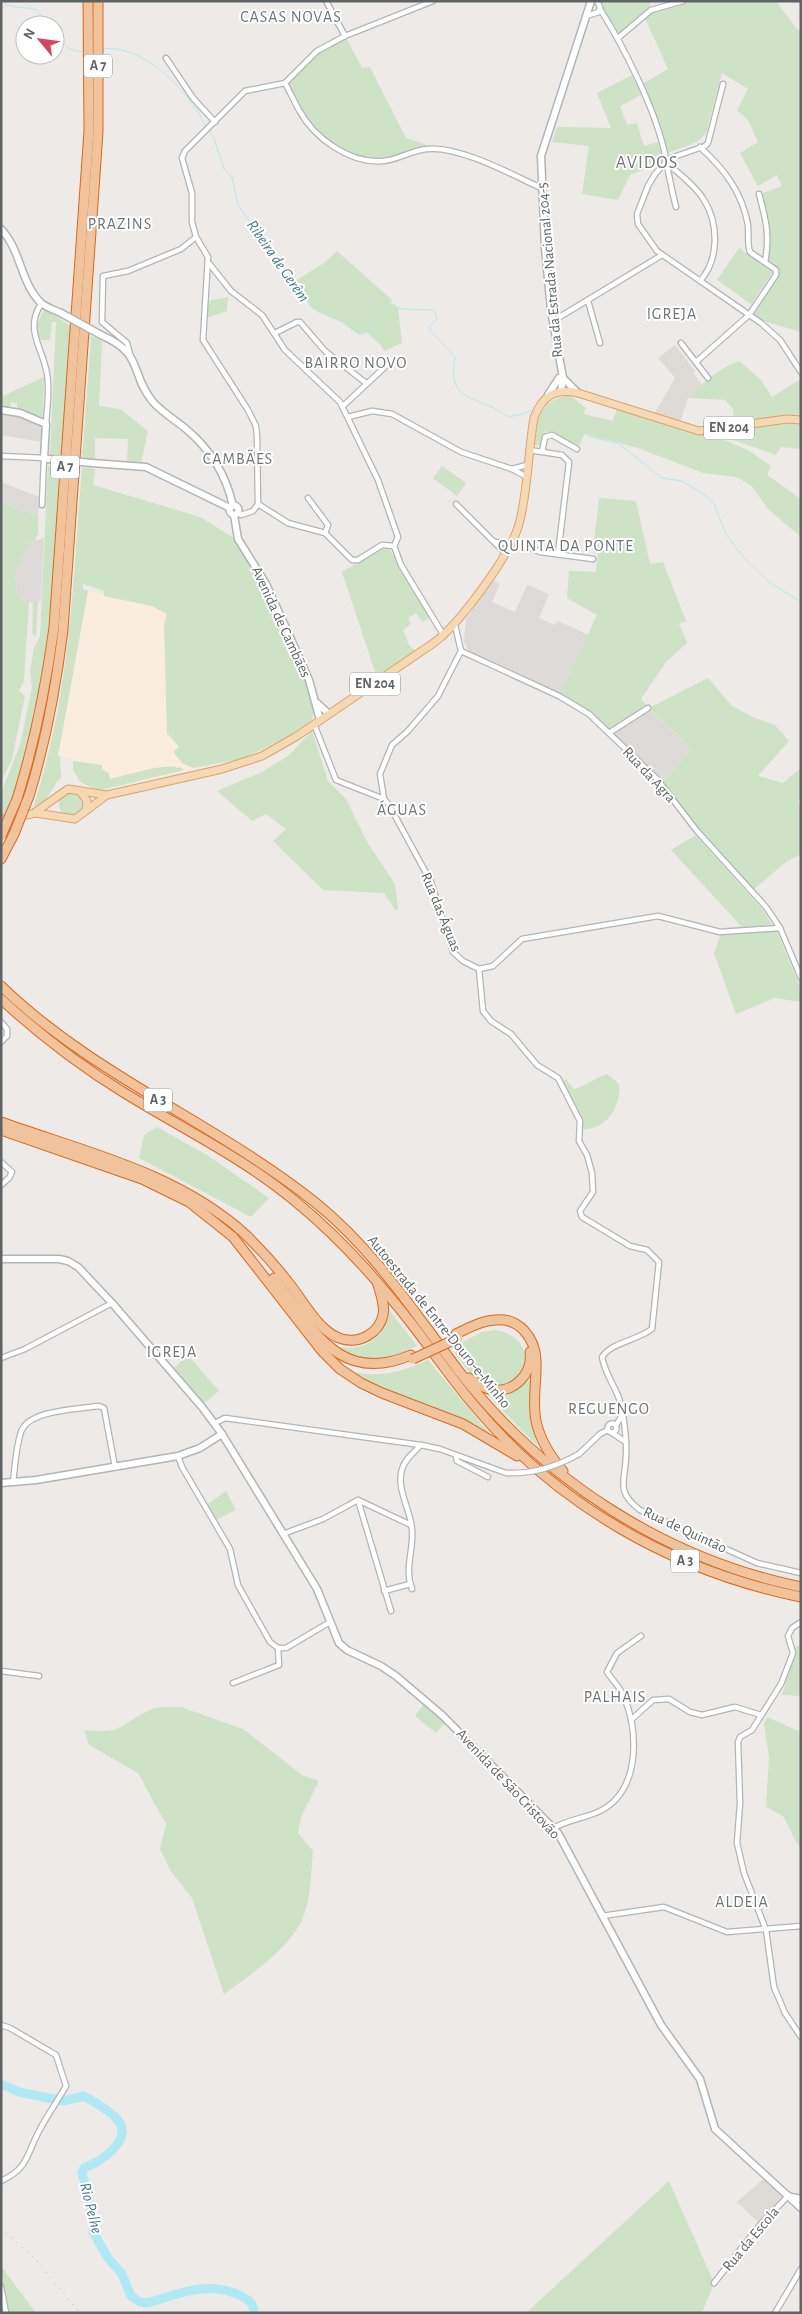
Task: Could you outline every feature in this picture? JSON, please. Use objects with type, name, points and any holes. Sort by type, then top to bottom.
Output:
[{"type":"highway","name":"A 7","points":[[1,836],[17,799],[32,750],[46,690],[54,627],[94,131],[88,1]]},
{"type":"highway","name":"A 7","points":[[1,859],[30,796],[42,753],[55,690],[63,630],[94,131],[98,1]]},
{"type":"highway","name":"Autoestrada de Entre-Douro-e-Minho","points":[[1,986],[38,1019],[84,1054],[129,1083],[234,1144],[281,1176],[320,1206],[352,1236],[391,1280],[458,1369],[504,1423],[541,1459],[636,1526],[674,1546],[722,1566],[765,1579],[801,1587]]},
{"type":"highway","name":"Autoestrada de Entre-Douro-e-Minho","points":[[1,999],[32,1027],[78,1062],[123,1092],[228,1153],[274,1184],[328,1229],[376,1280],[472,1403],[536,1468],[559,1488],[591,1511],[670,1555],[718,1576],[762,1589],[801,1597]]},
{"type":"highway","points":[[1,1122],[162,1180],[206,1205],[243,1233],[263,1253],[323,1327],[336,1338],[357,1340],[374,1332],[379,1325],[384,1305],[376,1280]]},
{"type":"highway","points":[[1,1130],[142,1179],[189,1202],[233,1237],[322,1351],[340,1369],[362,1383],[463,1424],[536,1468]]},
{"type":"highway","points":[[206,1205],[228,1222],[317,1333],[334,1351],[351,1361],[365,1365],[380,1365],[412,1357]]},
{"type":"highway","points":[[457,1336],[477,1324],[496,1320],[514,1323],[527,1332],[535,1351],[534,1404],[538,1432],[556,1462],[573,1482]]},
{"type":"highway","points":[[303,1326],[324,1349],[338,1360],[348,1366],[360,1369],[383,1369],[457,1336],[482,1327],[504,1325],[519,1332],[525,1339],[531,1358],[528,1370],[523,1378],[506,1390],[487,1389],[458,1369]]},
{"type":"main road","name":"EN 204","points":[[107,795],[247,762],[277,748],[444,636],[455,625],[512,541],[519,524],[534,418],[540,404],[548,395],[561,391],[578,393],[699,431],[787,419],[801,420]]},
{"type":"main road","points":[[32,813],[68,789],[107,795]]},
{"type":"main road","points":[[79,791],[86,801],[86,810]]},
{"type":"main road","points":[[1,820],[32,813],[60,815],[67,819],[76,819],[107,795]]},
{"type":"main road","points":[[58,796],[56,807],[60,815]]},
{"type":"street","points":[[326,1],[344,36]]},
{"type":"street","points":[[236,514],[248,514],[258,504],[256,426],[248,410],[203,340],[208,254],[196,237],[190,216],[192,193],[182,158],[184,151],[245,91],[285,83],[317,51],[344,36],[433,1]]},
{"type":"street","name":"Rua da Estrada Nacional 204-5","points":[[561,378],[545,248],[541,188],[542,147],[591,1]]},
{"type":"street","points":[[597,1],[618,38],[652,115],[664,151],[676,207]]},
{"type":"street","points":[[618,38],[651,10],[669,3],[683,1]]},
{"type":"street","points":[[586,16],[592,16],[600,9]]},
{"type":"street","points":[[166,58],[193,98],[215,122]]},
{"type":"street","points":[[285,83],[299,111],[315,132],[336,148],[355,157],[384,161],[427,149],[439,150],[479,159],[541,188]]},
{"type":"street","points":[[723,84],[710,139],[705,146],[665,161],[654,174],[648,186],[637,220],[652,246],[749,315],[780,340],[801,372]]},
{"type":"street","points":[[696,362],[749,315],[776,275],[776,270],[750,252],[748,225],[738,192],[717,163],[700,148]]},
{"type":"street","points":[[665,161],[693,186],[710,211],[715,242],[714,254],[709,269],[700,281]]},
{"type":"street","points":[[759,194],[768,226],[768,246],[765,262]]},
{"type":"street","points":[[1,229],[12,242],[22,273],[41,304],[35,316],[34,333],[47,372],[47,459],[42,505]]},
{"type":"street","points":[[130,354],[127,342],[102,322],[103,276],[128,271],[180,249],[196,237]]},
{"type":"street","points":[[553,321],[662,254]]},
{"type":"street","points":[[208,262],[231,291],[259,312],[285,350],[327,388],[342,406],[388,505],[398,536],[394,546],[401,565],[444,636]]},
{"type":"street","points":[[588,301],[600,343]]},
{"type":"street","name":"Avenida de Cambães","points":[[41,304],[101,334],[130,354],[153,402],[196,438],[217,464],[226,481],[231,507],[230,512],[236,514],[238,538],[266,584],[317,703],[317,722]]},
{"type":"street","points":[[275,333],[300,322],[325,351],[366,383]]},
{"type":"street","points":[[681,344],[708,378]]},
{"type":"street","points":[[342,406],[387,365]]},
{"type":"street","points":[[561,378],[561,391]]},
{"type":"street","points":[[561,378],[578,393]]},
{"type":"street","points":[[548,395],[561,378]]},
{"type":"street","points":[[1,410],[20,413],[46,424]]},
{"type":"street","points":[[348,417],[372,411],[392,414],[461,452],[512,469],[526,476]]},
{"type":"street","points":[[542,452],[545,437],[552,435],[578,449]]},
{"type":"street","points":[[528,450],[562,455],[568,462],[558,554]]},
{"type":"street","points":[[1,456],[146,468],[231,507]]},
{"type":"street","points":[[512,469],[527,465]]},
{"type":"street","points":[[308,498],[328,524],[325,533]]},
{"type":"street","points":[[258,504],[288,522],[325,533],[352,560],[358,560],[382,545],[394,546]]},
{"type":"street","points":[[456,504],[505,552]]},
{"type":"street","points":[[495,542],[512,541],[528,548],[593,559]]},
{"type":"street","points":[[384,799],[380,774],[392,745],[408,731],[438,696],[461,651],[455,625]]},
{"type":"street","name":"Rua da Agra","points":[[461,651],[559,696],[589,714],[657,779],[697,831],[766,907],[780,928],[801,978]]},
{"type":"street","name":"Avenida de Cambães","points":[[317,703],[329,714]]},
{"type":"street","points":[[609,733],[648,708]]},
{"type":"street","points":[[317,722],[336,780],[384,799]]},
{"type":"street","name":"Rua das Águas","points":[[384,799],[431,882],[453,952],[463,961],[479,969]]},
{"type":"street","points":[[479,969],[493,966],[522,938],[658,916],[720,932],[780,928]]},
{"type":"street","name":"Rua de Quintão","points":[[479,969],[483,1011],[491,1021],[511,1034],[537,1065],[558,1078],[580,1121],[580,1141],[590,1164],[592,1192],[580,1211],[582,1217],[630,1246],[647,1250],[659,1262],[652,1329],[641,1338],[607,1349],[602,1357],[604,1370],[621,1399],[626,1442],[622,1481],[627,1500],[640,1510],[757,1563],[801,1573]]},
{"type":"street","points":[[1,1022],[7,1029],[7,1036],[1,1042]]},
{"type":"street","points":[[1,1162],[12,1172],[9,1178],[1,1185]]},
{"type":"street","name":"Avenida de São Cristovão","points":[[1,1259],[50,1258],[68,1261],[78,1267],[112,1303],[215,1423],[317,1590],[339,1643],[347,1650],[381,1666],[396,1676],[443,1716],[554,1828],[661,2024],[700,2079],[713,2131],[790,2196],[801,2208]]},
{"type":"street","points":[[1,1358],[25,1348],[112,1303]]},
{"type":"street","points":[[13,1482],[21,1432],[26,1423],[35,1416],[99,1406],[104,1408],[115,1467]]},
{"type":"street","points":[[610,1431],[610,1424],[616,1425],[623,1414]]},
{"type":"street","points":[[215,1423],[225,1418],[421,1445],[506,1473],[529,1474],[556,1467],[579,1454],[600,1434],[610,1431]]},
{"type":"street","points":[[610,1431],[626,1442]]},
{"type":"street","points":[[1,1483],[178,1456],[200,1448],[222,1434]]},
{"type":"street","points":[[384,1590],[411,1587],[407,1571],[411,1525],[400,1485],[402,1468],[408,1458],[421,1445]]},
{"type":"street","points":[[178,1456],[182,1467],[230,1549],[238,1585],[270,1642],[278,1648],[286,1648],[330,1622]]},
{"type":"street","points":[[456,1456],[457,1461],[488,1477]]},
{"type":"street","points":[[358,1500],[411,1525]]},
{"type":"street","points":[[283,1534],[323,1519],[358,1500]]},
{"type":"street","points":[[358,1500],[391,1611]]},
{"type":"street","points":[[801,1622],[792,1628],[788,1636],[793,1653],[782,1684],[752,1730],[740,1737],[738,1742],[740,1803],[737,1843],[744,1873],[766,1930],[774,1987],[784,2013],[801,2037]]},
{"type":"street","points":[[554,1828],[606,1808],[617,1798],[628,1780],[634,1746],[631,1720],[624,1695],[607,1672],[617,1653],[641,1636]]},
{"type":"street","points":[[233,1683],[279,1665],[278,1648]]},
{"type":"street","points":[[1,1671],[39,1676]]},
{"type":"street","points":[[631,1720],[653,1700],[669,1699],[690,1712],[702,1715],[735,1706],[761,1715]]},
{"type":"street","points":[[602,1916],[664,1907],[727,1932],[801,1926]]},
{"type":"street","points":[[1,2025],[10,2028],[56,2055],[66,2086],[38,2133],[27,2160],[16,2174],[1,2181]]},
{"type":"street","points":[[790,2196],[801,2199]]},
{"type":"street","name":"Rua da Escola","points":[[714,2283],[760,2225],[790,2196]]},
{"type":"street","points":[[776,2313],[801,2269]]},
{"type":"street","points":[[1,2287],[6,2313]]},
{"type":"shaded area","points":[[675,345],[695,371],[693,373],[702,385],[691,398],[688,398],[680,422],[654,414],[675,378],[658,358]]},
{"type":"shaded area","points":[[1,413],[21,416],[37,423],[42,428],[42,442],[1,435]]},
{"type":"shaded area","points":[[1,482],[39,497],[38,517],[1,502]]},
{"type":"shaded area","points":[[44,537],[41,601],[25,602],[17,594],[15,572],[29,544]]},
{"type":"shaded area","points":[[492,579],[500,584],[492,602],[515,612],[527,585],[549,594],[539,618],[555,625],[558,621],[588,635],[559,696],[471,656],[464,641],[466,620]]},
{"type":"shaded area","points":[[88,591],[152,606],[167,614],[164,625],[167,733],[197,767],[104,790],[91,789],[75,777],[73,759],[58,756]]},
{"type":"shaded area","points":[[648,708],[692,749],[661,784],[609,733]]},
{"type":"shaded area","points":[[763,2179],[782,2197],[759,2223],[737,2202]]},
{"type":"green space","points":[[597,1],[649,1],[651,10],[683,1],[776,1],[796,28],[801,31],[801,332],[764,321],[761,323],[749,315],[776,275],[776,270],[766,263],[770,226],[760,194],[782,186],[777,175],[758,186],[740,153],[758,142],[748,120],[737,110],[748,89],[722,73],[706,133],[697,142],[668,153],[639,86],[668,69],[644,16],[618,38]]},
{"type":"green space","points":[[345,36],[362,68],[370,67],[406,138],[425,144],[427,149],[383,161],[368,160],[336,148],[315,132],[285,83],[317,51]]},
{"type":"green space","points":[[632,75],[641,95],[620,106],[627,125],[637,123],[644,146],[658,142],[662,157],[658,165],[630,175],[618,200],[582,194],[589,146],[552,142],[557,127],[611,128],[597,93]]},
{"type":"green space","points":[[739,248],[773,272],[751,304],[717,280]]},
{"type":"green space","points":[[337,251],[392,300],[389,304],[394,304],[398,308],[402,343],[384,351],[380,344],[366,332],[359,334],[343,322],[318,312],[305,298],[295,281],[324,263]]},
{"type":"green space","points":[[228,297],[227,311],[207,318],[209,301]]},
{"type":"green space","points":[[43,311],[47,311],[71,326],[61,458],[50,456],[56,322],[52,322],[50,340],[39,340],[37,326]]},
{"type":"green space","points":[[91,336],[102,341],[99,406],[120,409],[148,431],[141,464],[127,462],[128,439],[95,438],[95,461],[82,461]]},
{"type":"green space","points":[[739,361],[760,379],[772,397],[801,379],[801,420],[735,427],[733,409],[725,400],[691,398],[700,386],[712,376]]},
{"type":"green space","points":[[44,377],[43,417],[17,410],[17,403],[11,402],[10,409],[1,408],[1,397]]},
{"type":"green space","points":[[570,395],[586,408],[583,414],[613,421],[617,408],[684,430],[712,435],[748,450],[771,466],[767,475],[801,499],[801,537],[768,509],[752,486],[736,477],[703,473],[638,448],[585,434],[577,449],[546,431],[540,446],[534,445],[539,419],[546,406],[560,397]]},
{"type":"green space","points":[[792,422],[801,424],[801,449],[781,447],[776,455],[719,435],[719,432]]},
{"type":"green space","points":[[48,466],[61,466],[46,643],[31,730],[20,772],[5,814],[1,815],[1,793],[20,745],[32,688],[30,671],[34,648],[40,636]]},
{"type":"green space","points":[[442,466],[466,483],[457,496],[433,478]]},
{"type":"green space","points":[[82,467],[95,469],[93,485],[200,517],[234,538],[265,589],[312,696],[314,709],[312,719],[308,723],[285,738],[242,759],[193,768],[182,763],[174,751],[179,747],[167,733],[164,625],[167,614],[152,606],[104,596],[104,591],[83,584],[83,589],[88,591],[58,756],[60,756],[61,779],[58,780],[45,801],[33,807],[55,725],[62,682],[72,596]]},
{"type":"green space","points":[[599,498],[636,501],[650,564],[663,562],[686,621],[679,624],[687,643],[666,662],[641,699],[649,708],[609,733],[589,714],[559,696],[597,615],[567,598],[569,571],[596,572],[598,551],[593,550]]},
{"type":"green space","points":[[1,502],[38,517],[38,534],[35,541],[29,544],[15,572],[17,594],[25,602],[29,602],[24,681],[19,691],[25,696],[12,759],[1,782]]},
{"type":"green space","points":[[381,549],[390,550],[430,617],[422,622],[416,613],[408,618],[411,624],[403,630],[409,645],[416,651],[377,678],[342,572]]},
{"type":"green space","points":[[38,601],[36,637],[32,634],[33,602]]},
{"type":"green space","points":[[708,678],[732,706],[753,717],[775,725],[789,741],[758,776],[783,783],[801,768],[801,798],[798,801],[801,810],[801,854],[787,861],[752,891],[697,831],[661,784],[692,749],[649,708]]},
{"type":"green space","points":[[312,731],[328,781],[346,799],[367,842],[395,884],[398,908],[396,911],[384,893],[323,890],[273,841],[286,829],[266,814],[252,821],[217,791],[262,772],[288,756]]},
{"type":"green space","points":[[73,761],[102,765],[102,769],[109,773],[110,779],[154,768],[175,766],[184,770],[98,791],[80,782],[73,770]]},
{"type":"green space","points":[[71,792],[76,793],[82,799],[82,809],[76,815],[71,816],[66,815],[60,809],[59,804],[60,799],[66,793]]},
{"type":"green space","points":[[696,835],[762,909],[777,932],[801,989],[801,1002],[775,998],[736,1014],[714,953],[723,928],[741,926],[671,850]]},
{"type":"green space","points":[[607,1074],[619,1084],[618,1100],[615,1108],[611,1115],[599,1125],[583,1129],[581,1116],[563,1082],[565,1079],[574,1089]]},
{"type":"green space","points":[[157,1127],[207,1155],[269,1198],[251,1217],[139,1158],[144,1135]]},
{"type":"green space","points":[[389,1310],[417,1346],[395,1355],[375,1360],[356,1357],[335,1346],[357,1347],[376,1338],[385,1325]]},
{"type":"green space","points":[[495,1330],[512,1336],[521,1345],[525,1357],[523,1368],[517,1377],[507,1384],[494,1385],[479,1380],[467,1370],[451,1348],[482,1332]]},
{"type":"green space","points":[[188,1355],[219,1391],[204,1403],[174,1368]]},
{"type":"green space","points":[[428,1360],[491,1435],[456,1418],[383,1389],[348,1371],[369,1374],[389,1373]]},
{"type":"green space","points":[[533,1370],[531,1409],[538,1447],[486,1393],[494,1395],[508,1394],[520,1388]]},
{"type":"green space","points":[[226,1491],[236,1510],[213,1521],[205,1506]]},
{"type":"green space","points":[[801,1644],[801,1696],[782,1695],[796,1647]]},
{"type":"green space","points":[[423,1705],[445,1723],[436,1733],[415,1716]]},
{"type":"green space","points":[[181,1707],[243,1729],[302,1775],[319,1781],[301,1817],[298,1833],[313,1851],[309,1895],[302,1920],[278,1952],[224,1994],[192,1898],[170,1870],[160,1849],[166,1824],[138,1773],[89,1745],[84,1730],[114,1730],[153,1709]]},
{"type":"green space","points":[[767,1717],[801,1732],[801,1851],[783,1816],[766,1807],[769,1757],[764,1725]]},
{"type":"green space","points":[[669,2181],[714,2283],[702,2313],[526,2313]]},
{"type":"green space","points":[[1,2266],[36,2313],[1,2313]]},
{"type":"waterway","name":"Ribeira de Gerêm","points":[[5,1],[6,5],[37,10],[40,15]]},
{"type":"waterway","name":"Ribeira de Gerêm","points":[[65,45],[75,51],[86,51]]},
{"type":"waterway","name":"Ribeira de Gerêm","points":[[102,49],[130,52],[156,67],[179,88],[198,112],[206,127]]},
{"type":"waterway","name":"Ribeira de Gerêm","points":[[208,130],[213,136],[224,169],[232,177],[238,205],[271,252],[286,268],[312,308],[342,322],[359,334],[364,334],[379,313],[391,303],[400,309],[435,310],[437,319],[429,327],[455,357],[455,384],[463,394],[494,408],[506,416],[514,416],[530,411]]},
{"type":"waterway","name":"Ribeira de Gerêm","points":[[543,412],[560,414],[567,423],[575,424],[589,436],[619,444],[662,478],[682,481],[706,496],[714,504],[726,534],[743,557],[769,582],[801,602]]},
{"type":"waterway","name":"Rio Pelhe","points":[[1,2084],[19,2092],[63,2101],[84,2096],[106,2109],[117,2119],[122,2135],[119,2142],[106,2155],[84,2168],[82,2172],[93,2219],[93,2232],[108,2258],[122,2274],[131,2296],[140,2302],[147,2303],[192,2290],[225,2290],[249,2301],[254,2309],[254,2313]]},
{"type":"railway","points":[[1,2228],[35,2259],[80,2313]]},
{"type":"district","name":"CASAS NOVAS","points":[[291,17]]},
{"type":"district","name":"AVIDOS","points":[[647,163]]},
{"type":"district","name":"PRAZINS","points":[[120,224]]},
{"type":"district","name":"IGREJA","points":[[672,314]]},
{"type":"district","name":"BAIRRO NOVO","points":[[356,363]]},
{"type":"district","name":"CAMBÃES","points":[[238,459]]},
{"type":"district","name":"QUINTA DA PONTE","points":[[566,546]]},
{"type":"district","name":"ÁGUAS","points":[[402,810]]},
{"type":"district","name":"IGREJA","points":[[172,1352]]},
{"type":"district","name":"REGUENGO","points":[[609,1409]]},
{"type":"district","name":"PALHAIS","points":[[615,1697]]},
{"type":"district","name":"ALDEIA","points":[[742,1902]]}]
